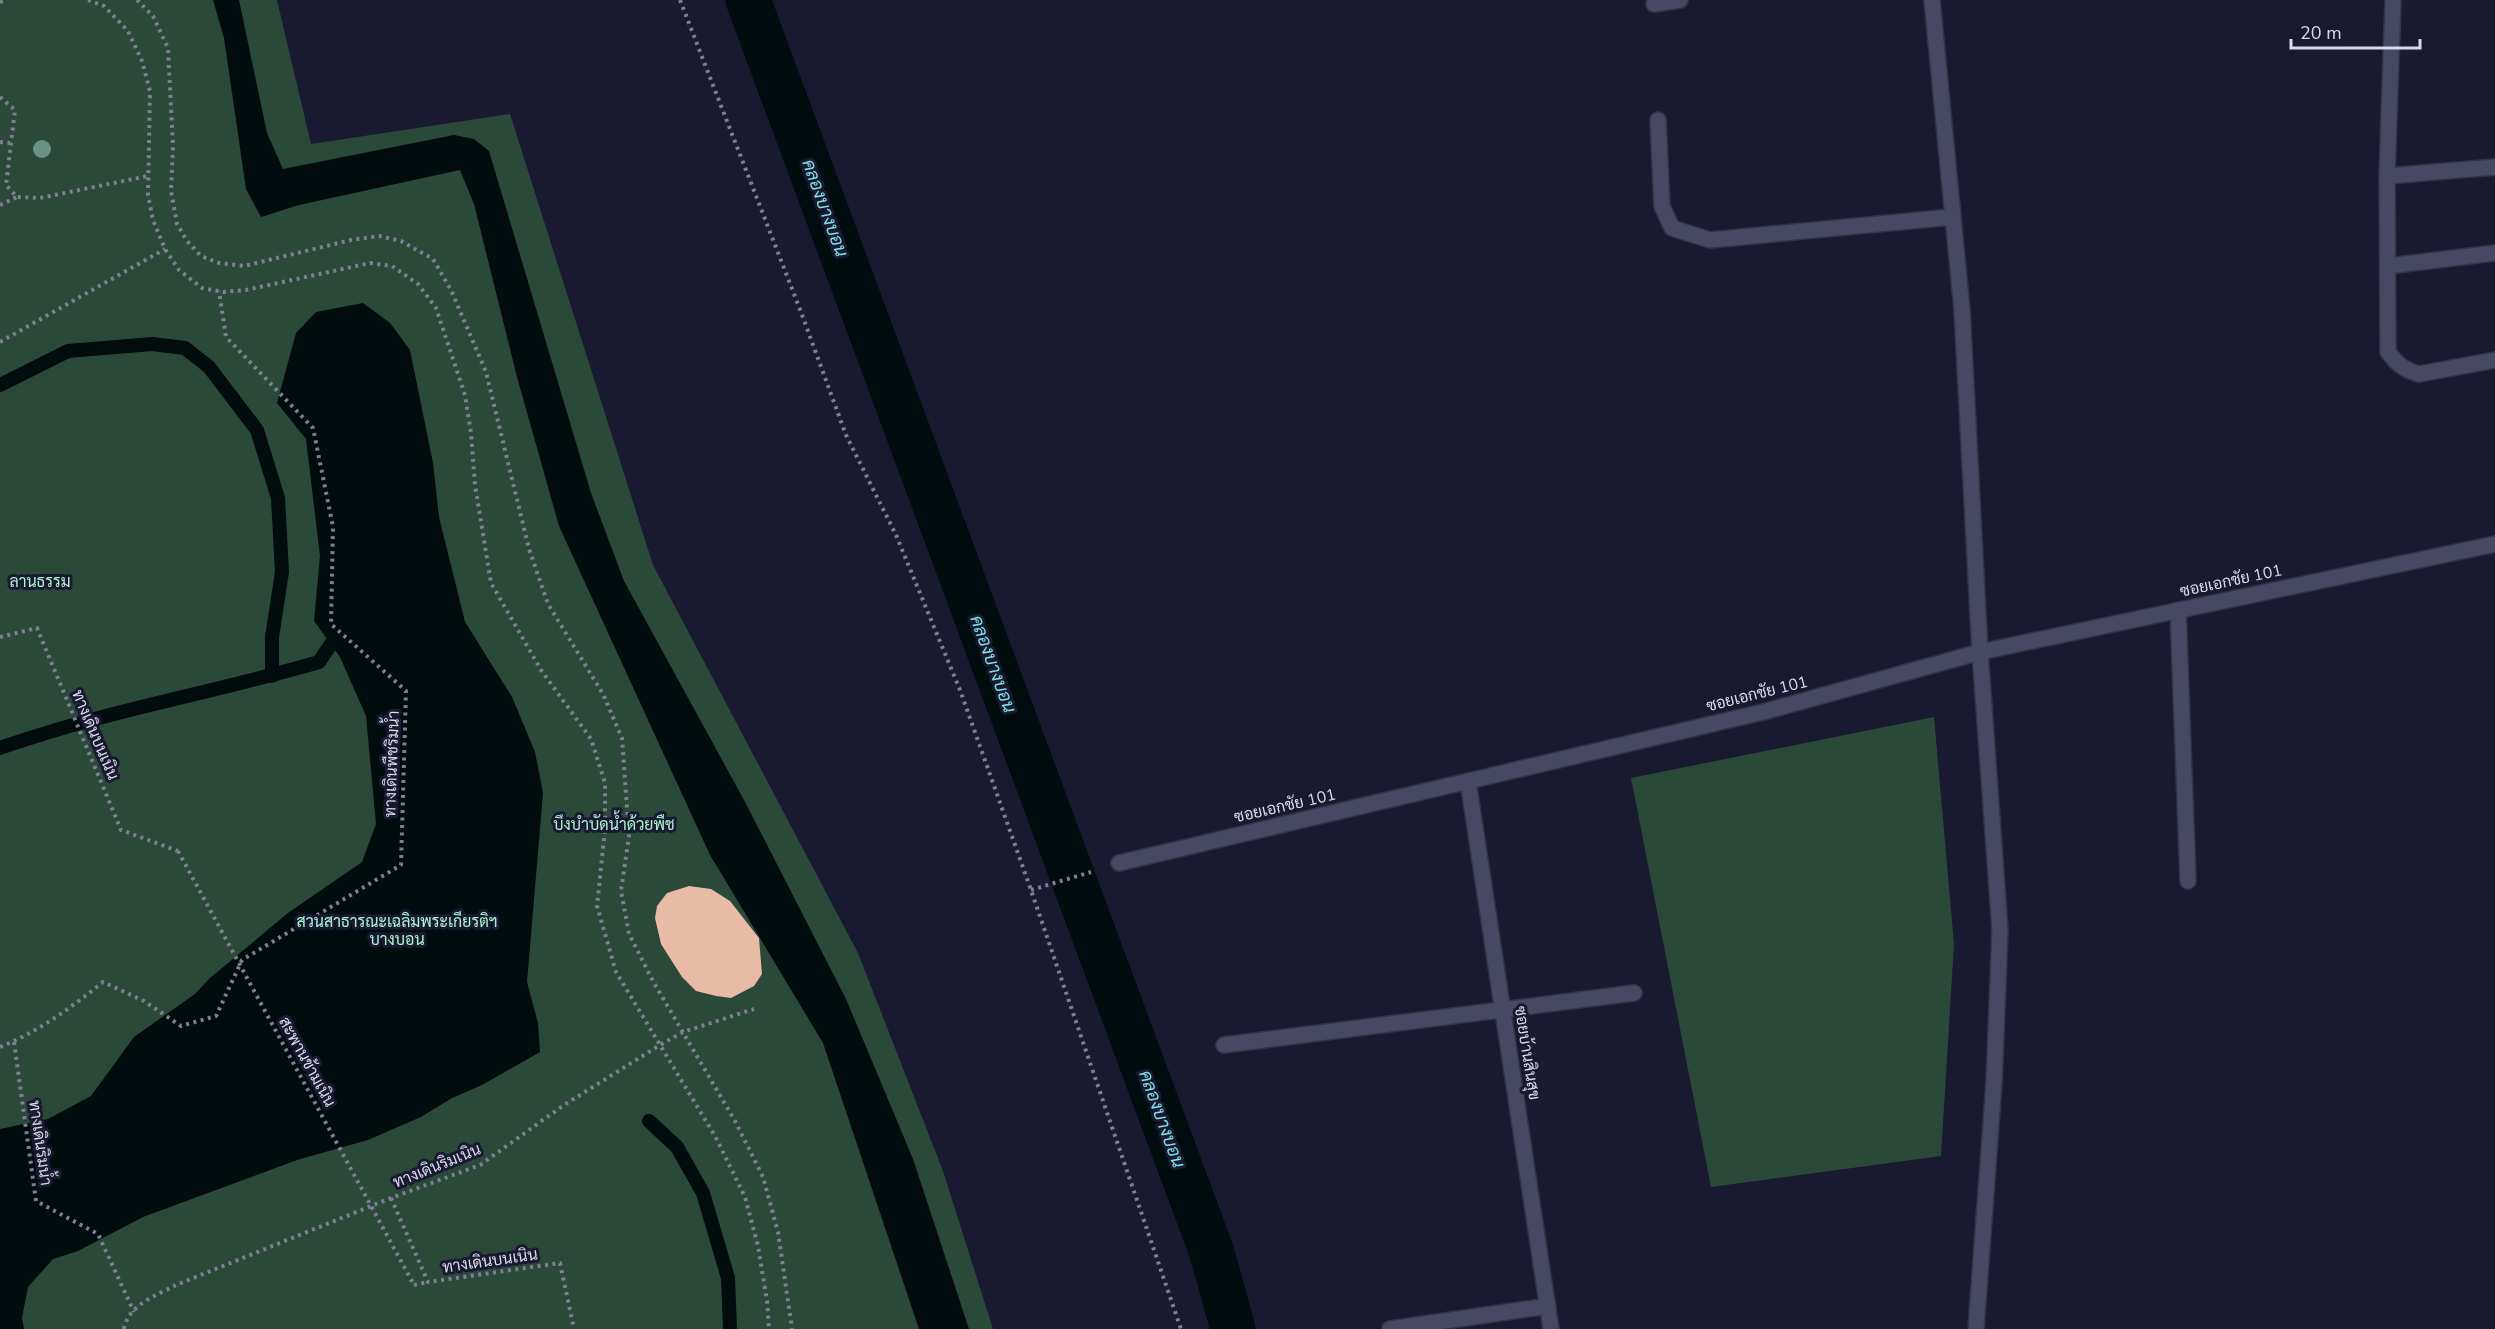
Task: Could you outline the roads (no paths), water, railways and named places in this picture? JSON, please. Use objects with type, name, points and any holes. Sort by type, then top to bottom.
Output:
[{"type":"street","points":[[1654,4],[1680,0]]},
{"type":"street","points":[[1932,0],[1962,310],[1980,652],[2000,930],[1994,1083],[1976,1329]]},
{"type":"street","points":[[2393,0],[2387,176],[2388,352],[2396,363],[2419,374],[2495,360]]},
{"type":"street","points":[[1658,120],[1662,206],[1672,228],[1710,240],[1952,217]]},
{"type":"street","points":[[2387,176],[2495,167]]},
{"type":"street","points":[[2388,266],[2495,253]]},
{"type":"street","name":"ซอยเอกชัย 101","points":[[1119,863],[1763,712],[1980,652],[2495,544]]},
{"type":"street","points":[[2178,610],[2188,881]]},
{"type":"street","name":"ซอยบ้านสินสุข","points":[[1468,782],[1551,1329]]},
{"type":"street","points":[[1224,1045],[1634,993]]},
{"type":"street","points":[[1390,1329],[1548,1306]]},
{"type":"waterway","name":"คลองบางบอน","points":[[748,0],[1212,1253],[1233,1329]]},
{"type":"waterway","points":[[0,385],[68,351],[152,344],[185,348],[209,367],[257,430],[278,498],[282,572],[272,637],[272,676]]},
{"type":"waterway","points":[[0,748],[79,723],[319,662],[331,644]]},
{"type":"waterway","points":[[649,1121],[677,1147],[703,1193],[728,1278],[730,1329]]},
{"type":"park label","name":"ลานธรรม","points":[[40,582]]},
{"type":"park label","name":"บึงบำบัดน้ำด้วยพืช","points":[[614,825]]},
{"type":"park label","name":"สวนสาธารณะเฉลิมพระเกียรติฯ บางบอน","points":[[397,931]]}]
